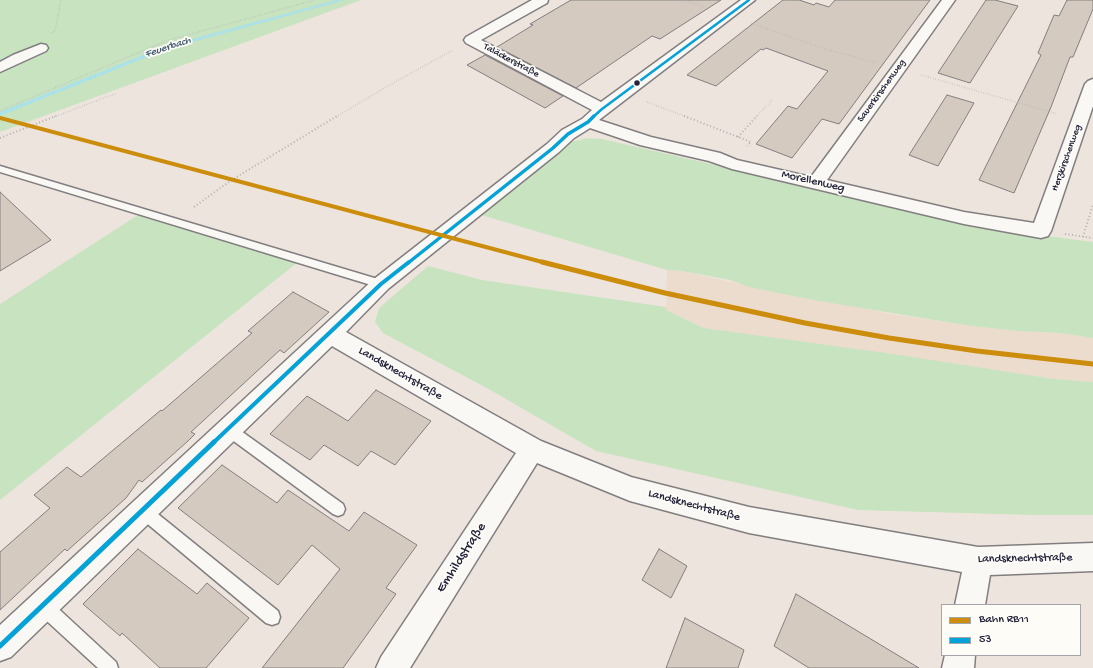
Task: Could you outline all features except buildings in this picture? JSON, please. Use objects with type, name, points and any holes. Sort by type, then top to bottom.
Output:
[{"type":"street","name":"Taläckerstraße","points":[[471,40],[542,0]]},
{"type":"street","points":[[0,646],[381,284],[553,148],[568,134],[588,122],[602,109],[749,0]]},
{"type":"street","name":"Sauerkirschenweg","points":[[816,183],[949,0]]},
{"type":"street","name":"Taläckerstraße","points":[[471,40],[602,109]]},
{"type":"street","points":[[0,68],[40,48]]},
{"type":"street","name":"Herzkirschenweg","points":[[1041,231],[1093,84]]},
{"type":"street","name":"Morellenweg","points":[[588,122],[646,141],[714,157],[732,164],[964,218],[1041,231]]},
{"type":"street","name":"Landsknechtstraße","points":[[330,334],[532,449],[630,489],[749,520],[978,561],[1093,557]]},
{"type":"street","name":"Emhildstraße","points":[[392,668],[532,449]]},
{"type":"street","points":[[970,604],[978,561]]},
{"type":"street","points":[[958,668],[960,656]]},
{"type":"lane","points":[[0,169],[381,284]]},
{"type":"lane","points":[[229,430],[338,509]]},
{"type":"lane","points":[[143,511],[272,616]]},
{"type":"lane","points":[[42,606],[110,668]]},
{"type":"path","points":[[0,111],[166,42],[315,0]]},
{"type":"path","points":[[176,221],[230,180],[386,87],[471,40]]},
{"type":"path","points":[[0,138],[117,93]]},
{"type":"path","points":[[643,100],[751,142]]},
{"type":"path","points":[[738,137],[772,100]]},
{"type":"path","points":[[1083,237],[1093,204]]},
{"type":"shaded area","points":[[667,270],[682,271],[813,300],[854,306],[891,314],[971,326],[1018,331],[1061,333],[1093,338],[1093,382],[1054,379],[704,328],[666,310]]},
{"type":"green space","points":[[0,0],[361,0],[0,132]]},
{"type":"green space","points":[[588,138],[602,139],[994,229],[1093,242],[1093,338],[1061,333],[1018,331],[971,326],[813,300],[749,287],[730,280],[682,271],[667,270],[478,214],[567,143]]},
{"type":"green space","points":[[138,215],[298,262],[0,500],[0,304]]},
{"type":"green space","points":[[428,266],[482,280],[666,307],[666,310],[704,328],[893,354],[1054,379],[1093,382],[1093,515],[1033,515],[858,510],[596,451],[485,387],[383,333],[375,322],[379,308]]},
{"type":"waterway","name":"Feuerbach","points":[[0,114],[165,48],[342,0]]},
{"type":"rail line","name":"RB11","points":[[0,118],[441,236],[665,293],[805,323],[889,338],[977,351],[1093,364]]},
{"type":"transit line","name":"53","points":[[0,646],[381,284],[553,148],[568,134],[588,122],[602,109],[749,0]]}]
